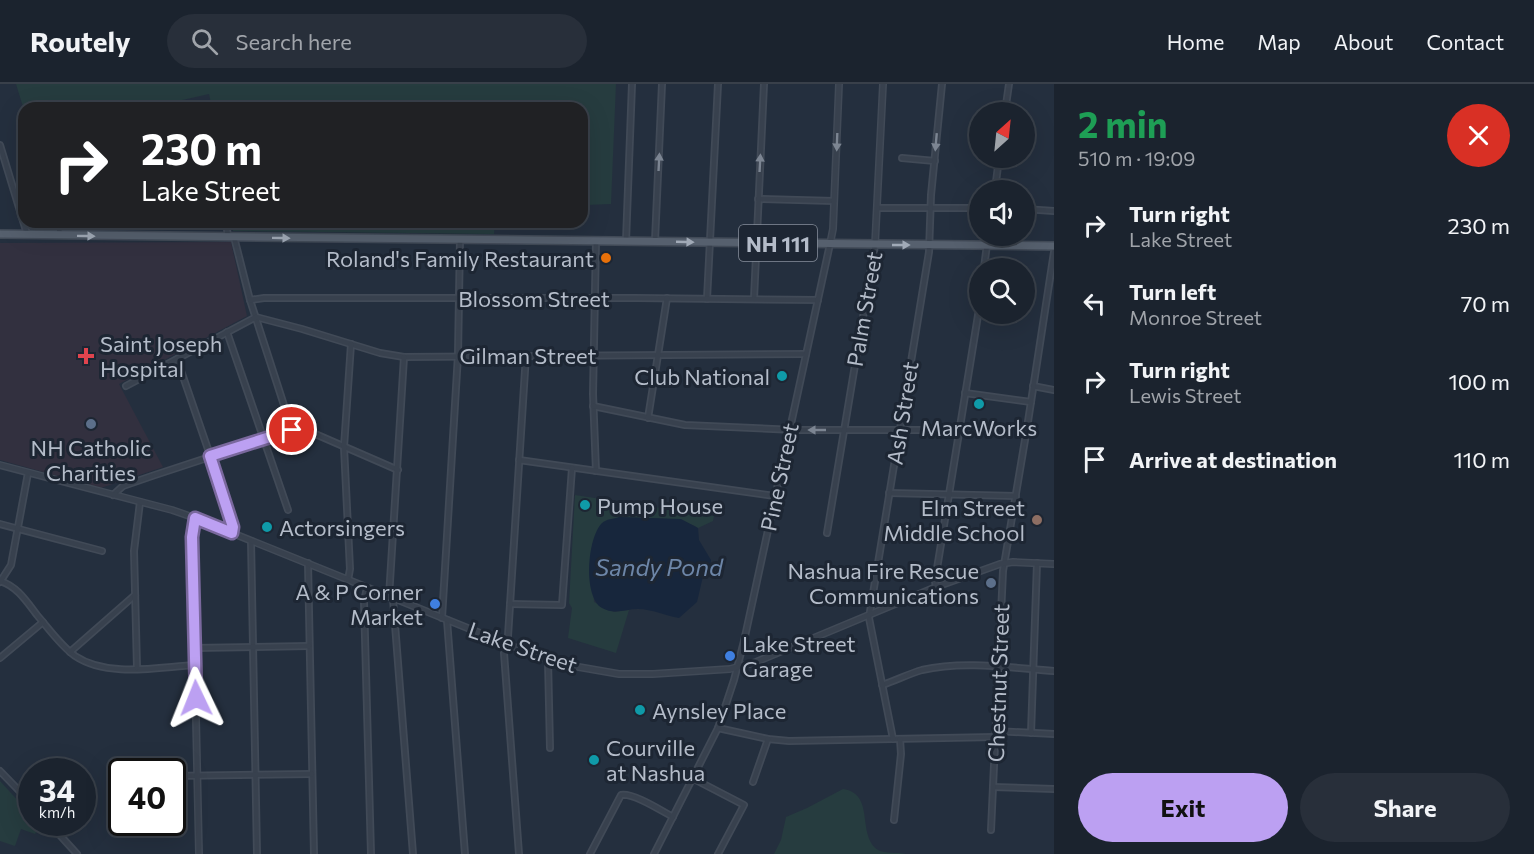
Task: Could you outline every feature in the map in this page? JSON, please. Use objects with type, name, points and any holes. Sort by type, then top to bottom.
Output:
[{"type":"main road","name":"NH 111","points":[[0,234],[969,246]]},
{"type":"main road","name":"NH 111","points":[[1035,246],[1054,246]]},
{"type":"street","points":[[626,241],[632,84]]},
{"type":"street","points":[[655,241],[662,84]]},
{"type":"street","points":[[707,299],[718,84]]},
{"type":"street","points":[[754,299],[764,84]]},
{"type":"street","name":"Pine Street","points":[[654,854],[718,728],[737,668],[830,244],[839,84]]},
{"type":"street","name":"Palm Street","points":[[827,533],[875,245],[883,84]]},
{"type":"street","name":"Ash Street","points":[[893,739],[869,626],[930,245],[934,161],[942,84]]},
{"type":"street","points":[[1006,102],[1009,84]]},
{"type":"street","points":[[0,145],[18,205]]},
{"type":"street","points":[[902,158],[934,161]]},
{"type":"street","points":[[758,199],[834,201]]},
{"type":"street","points":[[878,208],[969,208]]},
{"type":"street","points":[[1035,210],[1054,211]]},
{"type":"street","points":[[25,228],[27,235]]},
{"type":"street","points":[[59,228],[60,236]]},
{"type":"street","points":[[228,228],[292,430]]},
{"type":"street","points":[[460,239],[458,355],[445,619],[465,854]]},
{"type":"street","points":[[596,241],[593,406],[596,471]]},
{"type":"street","points":[[985,258],[987,246]]},
{"type":"street","name":"Chestnut Street","points":[[990,830],[1004,563],[1054,252]]},
{"type":"street","name":"Blossom Street","points":[[250,300],[264,298],[818,300]]},
{"type":"street","points":[[648,418],[667,298]]},
{"type":"street","points":[[126,386],[256,317]]},
{"type":"street","name":"Gilman Street","points":[[256,317],[380,353],[404,357],[806,354]]},
{"type":"street","points":[[936,588],[935,581],[948,495],[976,324]]},
{"type":"street","points":[[227,332],[288,510]]},
{"type":"street","points":[[348,580],[350,569],[344,447],[351,344]]},
{"type":"street","points":[[519,854],[505,669],[526,355]]},
{"type":"street","points":[[404,357],[391,598],[413,854]]},
{"type":"street","points":[[177,359],[232,519],[232,533]]},
{"type":"street","points":[[1033,386],[1054,390]]},
{"type":"street","points":[[965,393],[1031,402]]},
{"type":"street","points":[[593,406],[685,425],[789,430],[959,430]]},
{"type":"street","points":[[113,495],[123,486],[292,430],[313,433],[398,470]]},
{"type":"street","points":[[519,460],[775,496]]},
{"type":"street","name":"Lake Street","points":[[0,465],[195,518],[548,660],[619,674],[737,668],[1004,563],[1054,564]]},
{"type":"street","points":[[510,604],[562,605],[572,468]]},
{"type":"street","points":[[28,473],[11,565],[0,582],[14,588],[70,652],[81,659],[101,666],[137,668],[195,665]]},
{"type":"street","points":[[890,493],[1016,496]]},
{"type":"street","points":[[137,668],[134,551],[140,502]]},
{"type":"street","points":[[195,518],[192,537],[199,854]]},
{"type":"street","points":[[0,524],[102,551]]},
{"type":"street","points":[[251,541],[257,854]]},
{"type":"street","points":[[308,563],[314,854]]},
{"type":"street","points":[[1031,733],[1036,563]]},
{"type":"street","points":[[367,588],[364,601],[371,854]]},
{"type":"street","points":[[70,652],[135,595]]},
{"type":"street","points":[[0,658],[43,622]]},
{"type":"street","points":[[194,648],[309,646]]},
{"type":"street","points":[[548,660],[550,748]]},
{"type":"street","points":[[882,685],[927,669],[967,666],[1054,671]]},
{"type":"street","points":[[718,728],[768,739],[789,741],[996,737]]},
{"type":"street","points":[[996,731],[1054,734]]},
{"type":"street","points":[[753,782],[768,739]]},
{"type":"street","points":[[894,820],[901,754],[900,739]]},
{"type":"street","points":[[0,771],[18,790]]},
{"type":"street","points":[[186,776],[312,774]]},
{"type":"street","points":[[692,778],[744,805],[718,854]]},
{"type":"street","points":[[993,788],[1054,789]]},
{"type":"street","points":[[590,854],[618,798],[624,794],[673,817]]},
{"type":"street","points":[[61,836],[77,854]]},
{"type":"shaded area","name":"Saint Joseph Hospital","points":[[231,242],[247,316],[119,384],[163,467],[101,488],[0,460],[0,243]]},
{"type":"green space","points":[[16,84],[616,84],[611,204],[588,205],[588,102],[211,102],[209,94],[174,102],[22,102]]},
{"type":"green space","points":[[233,228],[494,228],[494,234],[233,231]]},
{"type":"green space","points":[[575,495],[714,516],[713,521],[698,528],[670,519],[619,517],[593,543],[591,551],[594,602],[614,612],[629,610],[616,653],[568,638],[572,608],[569,603]]},
{"type":"green space","points":[[0,781],[18,801],[19,836],[15,846],[0,841]]},
{"type":"green space","points":[[843,789],[853,792],[859,799],[863,807],[868,835],[878,850],[906,854],[774,854],[781,840],[786,817]]},
{"type":"water","name":"Sandy Pond","points":[[619,517],[681,519],[698,528],[699,540],[711,560],[709,573],[704,572],[697,602],[679,618],[643,609],[611,611],[602,608],[596,602],[592,592],[589,567],[593,541],[602,523]]},
{"type":"place","name":"Roland's Family Restaurant","points":[[606,258]]},
{"type":"place","name":"Saint Joseph Hospital","points":[[86,356]]},
{"type":"place","name":"Club National","points":[[782,376]]},
{"type":"place","name":"MarcWorks","points":[[979,404]]},
{"type":"place","name":"NH Catholic Charities","points":[[91,424]]},
{"type":"place","name":"Pump House","points":[[585,505]]},
{"type":"place","name":"Elm Street Middle School","points":[[1037,520]]},
{"type":"place","name":"Actorsingers","points":[[267,527]]},
{"type":"place","name":"Nashua Fire Rescue Communications","points":[[991,583]]},
{"type":"place","name":"A & P Corner Market","points":[[435,604]]},
{"type":"place","name":"Lake Street Garage","points":[[730,656]]},
{"type":"place","name":"Aynsley Place","points":[[640,710]]},
{"type":"place","name":"Courville at Nashua","points":[[594,760]]},
{"type":"route","points":[[196,698],[192,537],[194,522],[195,518],[232,533],[233,527],[210,456],[292,430]]}]
